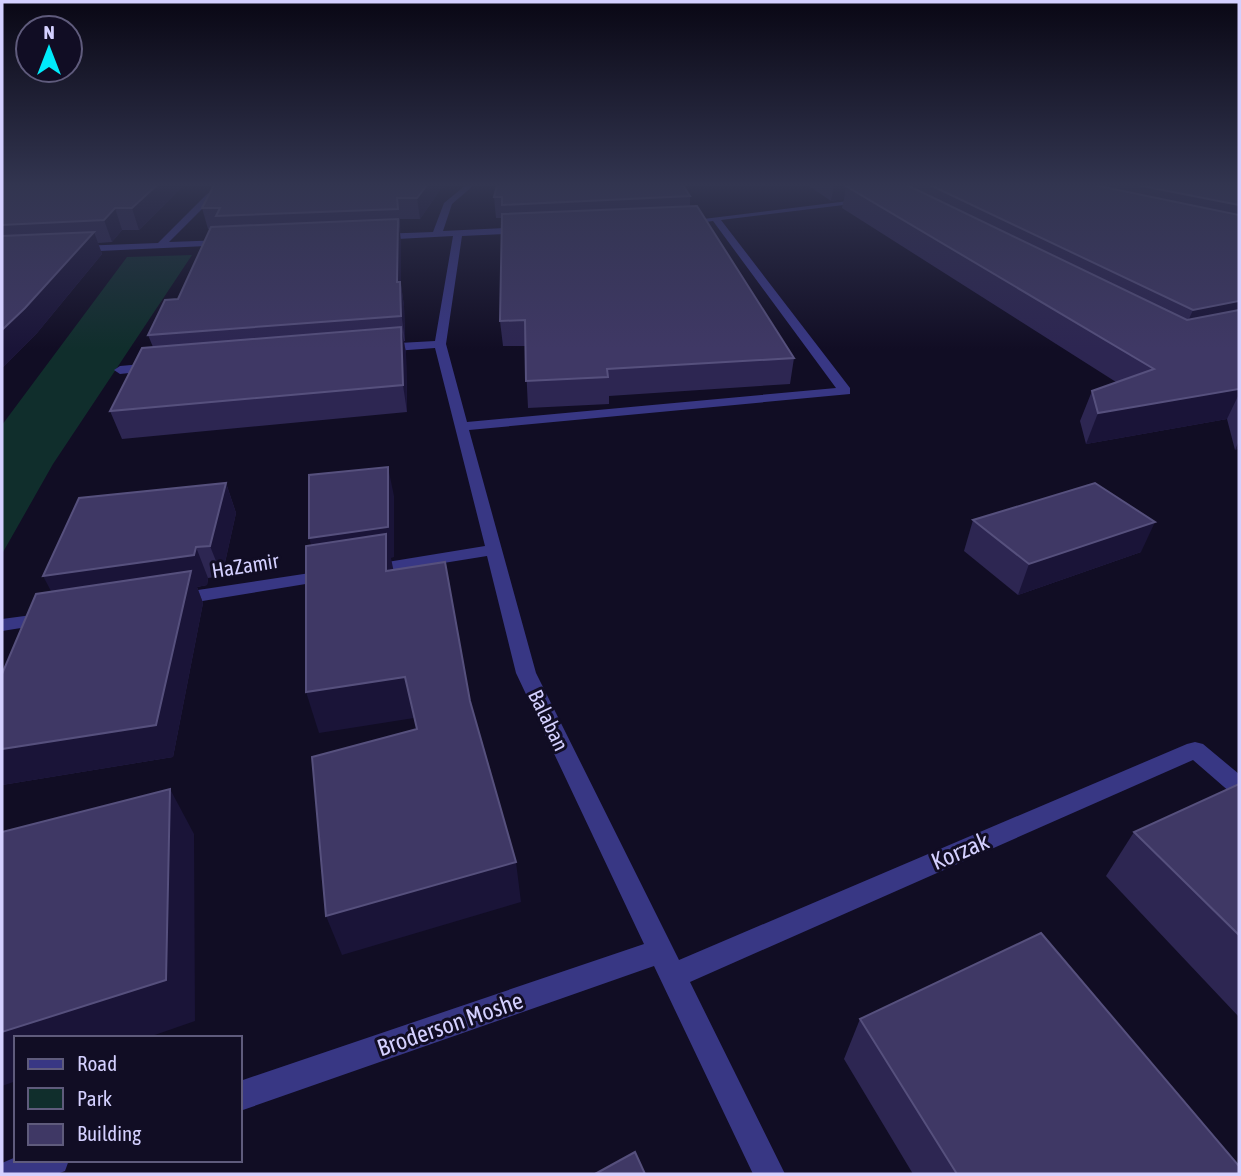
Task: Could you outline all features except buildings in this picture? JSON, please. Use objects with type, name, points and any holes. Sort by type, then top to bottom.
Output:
[{"type":"street","points":[[161,245],[166,240]]},
{"type":"street","name":"Balaban","points":[[457,240],[440,344],[526,673],[769,1174]]},
{"type":"street","points":[[462,427],[845,391],[731,240]]},
{"type":"street","points":[[68,249],[230,242]]},
{"type":"street","points":[[371,349],[440,344]]},
{"type":"street","points":[[120,370],[161,366]]},
{"type":"street","name":"HaZamir","points":[[166,600],[494,550]]},
{"type":"street","points":[[2,625],[70,615]]},
{"type":"street","name":"Korzak","points":[[667,963],[1195,750],[1239,787]]},
{"type":"street","name":"Broderson Moshe","points":[[242,1095],[667,963]]},
{"type":"street","points":[[13,1174],[48,1162]]},
{"type":"green space","points":[[192,255],[53,464],[2,554],[2,425],[127,257]]}]
